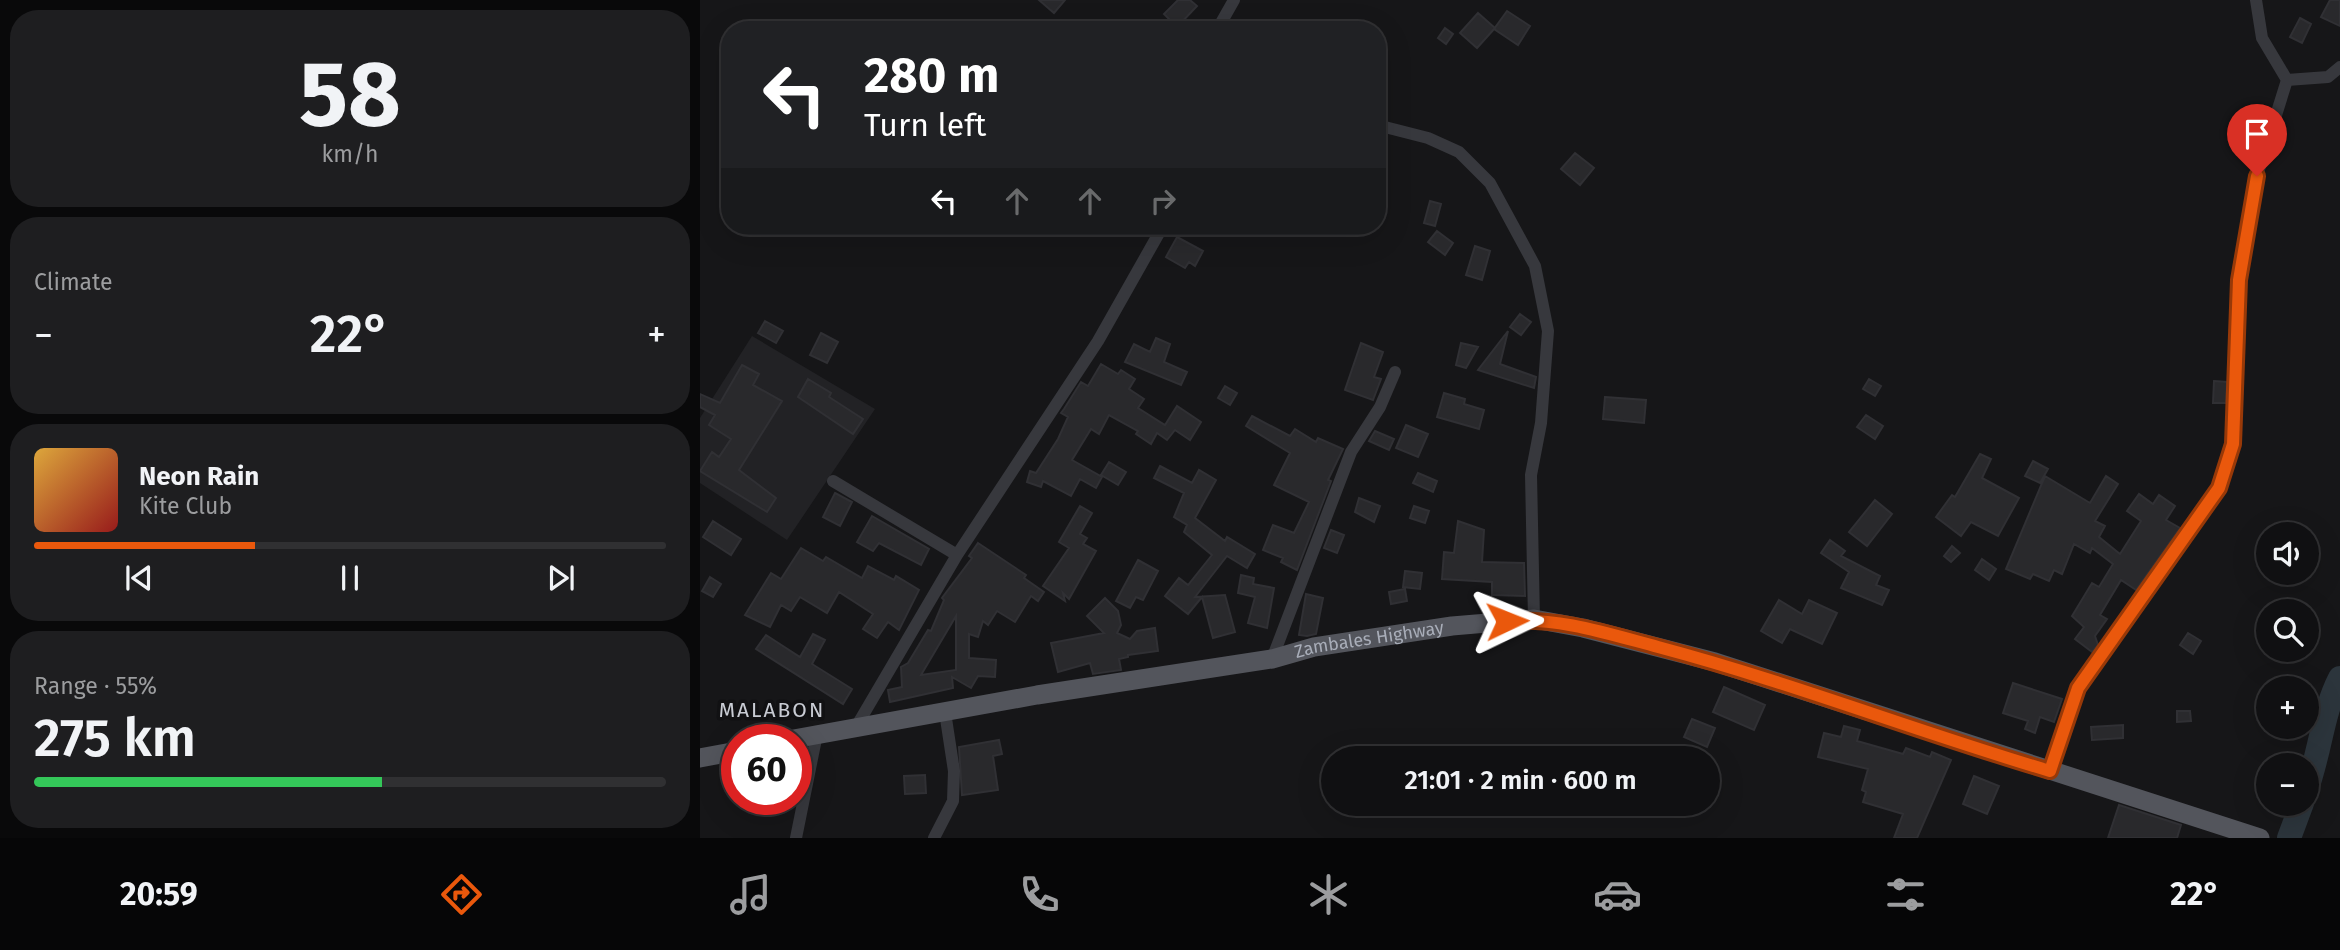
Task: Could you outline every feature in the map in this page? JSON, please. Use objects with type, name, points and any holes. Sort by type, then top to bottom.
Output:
[{"type":"main road","name":"Zambales Highway","points":[[812,735],[1272,659],[1314,647],[1452,626],[1534,619],[1583,628],[1715,662],[2260,838]]},
{"type":"main road","points":[[700,758],[721,754]]},
{"type":"street","points":[[1222,21],[1234,0]]},
{"type":"street","points":[[2050,771],[2078,688],[2219,488],[2233,444],[2239,280],[2257,176],[2287,80],[2262,38],[2256,0]]},
{"type":"street","points":[[2287,80],[2328,76],[2340,67]]},
{"type":"street","points":[[1386,127],[1428,138],[1459,152],[1490,183],[1535,266],[1548,331],[1541,424],[1531,475],[1534,619]]},
{"type":"street","points":[[856,727],[957,555],[1098,341],[1158,235]]},
{"type":"street","points":[[1272,659],[1351,452],[1380,407],[1395,372]]},
{"type":"street","points":[[833,481],[957,555]]},
{"type":"street","points":[[934,838],[953,801],[954,771],[945,712]]},
{"type":"street","points":[[796,838],[817,734]]},
{"type":"shaded area","points":[[752,336],[875,409],[787,540],[700,483],[700,418]]},
{"type":"building","points":[[1039,0],[1065,0],[1054,13]]},
{"type":"building","points":[[1178,0],[1190,0],[1197,6],[1183,21],[1171,21],[1164,14]]},
{"type":"building","points":[[2330,0],[2340,0],[2340,26],[2321,17]]},
{"type":"building","points":[[1507,11],[1530,26],[1518,45],[1494,29]]},
{"type":"building","points":[[1478,13],[1495,28],[1477,48],[1460,33]]},
{"type":"building","points":[[2300,18],[2311,24],[2302,43],[2290,37]]},
{"type":"building","points":[[1445,28],[1453,34],[1446,44],[1438,38]]},
{"type":"building","points":[[1575,153],[1594,168],[1580,185],[1561,169]]},
{"type":"building","points":[[1430,201],[1441,204],[1435,226],[1424,223]]},
{"type":"building","points":[[1437,231],[1453,243],[1445,255],[1428,242]]},
{"type":"building","points":[[1177,237],[1203,251],[1195,266],[1189,262],[1185,268],[1166,257]]},
{"type":"building","points":[[1475,246],[1490,251],[1482,280],[1466,275]]},
{"type":"building","points":[[1520,314],[1531,322],[1521,335],[1510,327]]},
{"type":"building","points":[[765,321],[783,331],[776,343],[758,333]]},
{"type":"building","points":[[1508,331],[1500,364],[1536,377],[1534,388],[1478,370]]},
{"type":"building","points":[[821,333],[838,342],[827,363],[810,355]]},
{"type":"building","points":[[1156,338],[1170,344],[1164,362],[1187,372],[1181,385],[1125,362],[1134,344],[1150,352]]},
{"type":"building","points":[[1361,343],[1383,352],[1374,377],[1381,379],[1373,400],[1345,390]]},
{"type":"building","points":[[1461,343],[1478,347],[1466,368],[1456,365]]},
{"type":"building","points":[[1101,364],[1118,374],[1121,370],[1135,379],[1129,389],[1144,399],[1138,408],[1165,425],[1177,406],[1201,422],[1190,440],[1175,430],[1167,440],[1157,433],[1151,444],[1136,434],[1138,431],[1109,415],[1099,434],[1091,429],[1072,460],[1102,477],[1096,488],[1080,479],[1071,496],[1043,481],[1041,487],[1027,482],[1030,471],[1036,473],[1058,439],[1068,417],[1061,413],[1081,382],[1088,386]]},
{"type":"building","points":[[742,365],[759,374],[753,385],[782,401],[739,470],[776,498],[767,512],[700,471],[712,452],[719,457],[731,439],[709,425],[715,415],[700,407],[700,394],[720,403]]},
{"type":"building","points":[[808,379],[831,393],[829,397],[863,419],[853,434],[798,397]]},
{"type":"building","points":[[1869,379],[1881,386],[1875,396],[1863,389]]},
{"type":"building","points":[[2214,381],[2227,382],[2226,403],[2213,403]]},
{"type":"building","points":[[1225,386],[1237,393],[1230,405],[1218,398]]},
{"type":"building","points":[[1444,393],[1465,399],[1464,404],[1484,410],[1479,429],[1437,417]]},
{"type":"building","points":[[1605,397],[1646,400],[1644,423],[1603,419]]},
{"type":"building","points":[[1866,415],[1883,426],[1875,439],[1857,427]]},
{"type":"building","points":[[1252,416],[1290,436],[1295,429],[1316,442],[1318,438],[1343,449],[1328,480],[1331,481],[1297,570],[1281,562],[1283,558],[1263,550],[1273,525],[1294,533],[1309,502],[1274,485],[1290,453],[1246,426]]},
{"type":"building","points":[[1406,425],[1428,434],[1418,457],[1396,448]]},
{"type":"building","points":[[1375,431],[1394,439],[1389,450],[1369,441]]},
{"type":"building","points":[[1980,454],[1991,459],[1982,478],[2019,498],[1998,536],[1971,522],[1961,536],[1936,517],[1952,495],[1955,497]]},
{"type":"building","points":[[2033,461],[2048,469],[2040,483],[2025,476]]},
{"type":"building","points":[[1109,462],[1126,472],[1118,485],[1101,475]]},
{"type":"building","points":[[1160,466],[1192,483],[1199,470],[1216,480],[1195,518],[1225,541],[1227,537],[1255,554],[1247,568],[1227,556],[1195,597],[1225,595],[1235,632],[1213,638],[1202,597],[1188,614],[1165,596],[1179,578],[1188,585],[1212,555],[1184,532],[1187,525],[1174,517],[1184,493],[1154,478]]},
{"type":"building","points":[[1418,473],[1437,481],[1433,492],[1413,483]]},
{"type":"building","points":[[2045,476],[2090,503],[2106,476],[2118,484],[2095,521],[2105,526],[2099,537],[2120,554],[2141,521],[2127,511],[2139,494],[2153,504],[2159,495],[2175,506],[2166,520],[2180,528],[2136,590],[2121,580],[2100,615],[2107,619],[2095,636],[2098,645],[2092,652],[2075,639],[2084,627],[2072,616],[2092,583],[2099,587],[2113,564],[2092,548],[2090,553],[2074,544],[2062,574],[2054,570],[2049,581],[2033,574],[2030,579],[2006,569]]},
{"type":"building","points":[[835,493],[852,502],[840,526],[823,517]]},
{"type":"building","points":[[1359,498],[1380,506],[1374,522],[1355,512]]},
{"type":"building","points":[[1875,500],[1892,514],[1867,546],[1849,532]]},
{"type":"building","points":[[1080,506],[1092,513],[1080,534],[1087,538],[1083,544],[1096,551],[1069,599],[1063,593],[1065,601],[1043,586],[1069,548],[1059,542]]},
{"type":"building","points":[[1414,506],[1429,511],[1425,523],[1410,518]]},
{"type":"building","points":[[872,516],[929,549],[921,565],[879,543],[873,551],[857,542]]},
{"type":"building","points":[[713,521],[741,539],[731,555],[703,537]]},
{"type":"building","points":[[1458,521],[1484,530],[1482,562],[1524,563],[1525,596],[1492,595],[1492,582],[1442,579],[1444,552],[1454,553]]},
{"type":"building","points":[[1331,530],[1344,535],[1337,553],[1324,548]]},
{"type":"building","points":[[1830,540],[1845,551],[1841,556],[1880,576],[1876,585],[1889,590],[1882,605],[1841,588],[1849,572],[1821,553]]},
{"type":"building","points":[[978,543],[1026,575],[1024,578],[1044,592],[1038,601],[1031,596],[1015,622],[997,611],[988,625],[983,621],[978,637],[969,634],[969,658],[996,660],[995,677],[978,676],[971,688],[952,677],[953,688],[890,702],[888,690],[902,687],[901,667],[908,663],[928,630],[931,631],[944,600],[942,598],[972,558],[969,556]],"holes":[[[956,616],[956,670],[921,675]]]},
{"type":"building","points":[[1952,546],[1960,553],[1951,562],[1944,556]]},
{"type":"building","points":[[801,548],[823,561],[826,557],[862,578],[868,566],[894,580],[896,576],[919,590],[899,630],[888,622],[877,638],[863,629],[873,614],[839,592],[827,613],[800,597],[791,611],[781,605],[770,627],[745,615],[771,573],[781,579]]},
{"type":"building","points":[[1982,559],[1996,569],[1989,580],[1975,570]]},
{"type":"building","points":[[1138,560],[1158,571],[1143,600],[1136,597],[1130,608],[1116,601]]},
{"type":"building","points":[[1405,571],[1422,573],[1420,589],[1403,587]]},
{"type":"building","points":[[1241,575],[1254,578],[1253,584],[1274,588],[1267,628],[1248,623],[1255,597],[1238,593]]},
{"type":"building","points":[[710,577],[721,584],[713,597],[702,591]]},
{"type":"building","points":[[1405,589],[1407,601],[1391,604],[1389,592]]},
{"type":"building","points":[[1306,594],[1323,598],[1316,634],[1307,636],[1299,635]]},
{"type":"building","points":[[1105,598],[1118,611],[1121,625],[1117,633],[1130,639],[1137,631],[1155,628],[1158,651],[1128,655],[1119,659],[1121,670],[1093,674],[1090,663],[1058,672],[1051,643],[1104,633],[1087,616]]},
{"type":"building","points":[[1779,600],[1802,614],[1809,600],[1837,613],[1822,644],[1790,629],[1782,643],[1761,631]]},
{"type":"building","points":[[2188,633],[2201,641],[2193,654],[2180,645]]},
{"type":"building","points":[[813,634],[825,640],[812,664],[852,689],[843,704],[756,649],[766,635],[800,657]]},
{"type":"building","points":[[2013,683],[2062,699],[2054,722],[2040,717],[2035,733],[2025,729],[2028,721],[2003,713]]},
{"type":"building","points":[[1724,687],[1765,705],[1754,730],[1713,712]]},
{"type":"building","points":[[2177,711],[2190,711],[2191,721],[2177,722]]},
{"type":"building","points":[[1692,719],[1715,728],[1707,746],[1684,737]]},
{"type":"building","points":[[2123,725],[2123,738],[2092,740],[2091,727]]},
{"type":"building","points":[[1844,726],[1860,730],[1857,741],[1903,754],[1906,748],[1930,757],[1932,752],[1951,760],[1917,838],[1894,838],[1903,814],[1863,802],[1866,792],[1862,790],[1868,769],[1818,757],[1824,733],[1841,737]]},
{"type":"building","points":[[999,740],[1002,754],[993,756],[998,790],[962,795],[959,747]]},
{"type":"building","points":[[925,775],[926,793],[905,794],[904,776]]},
{"type":"building","points":[[1974,776],[1999,786],[1987,814],[1963,804]]},
{"type":"building","points":[[2119,805],[2181,825],[2177,838],[2108,838]]},
{"type":"waterway","points":[[2317,753],[2329,705],[2340,678]]},
{"type":"waterway","points":[[2289,838],[2297,816]]},
{"type":"district","name":"MALABON","points":[[772,710]]},
{"type":"route","points":[[1507,621],[1534,619],[1583,628],[1715,662],[2050,771],[2078,688],[2219,488],[2233,444],[2239,280],[2257,176]]}]
